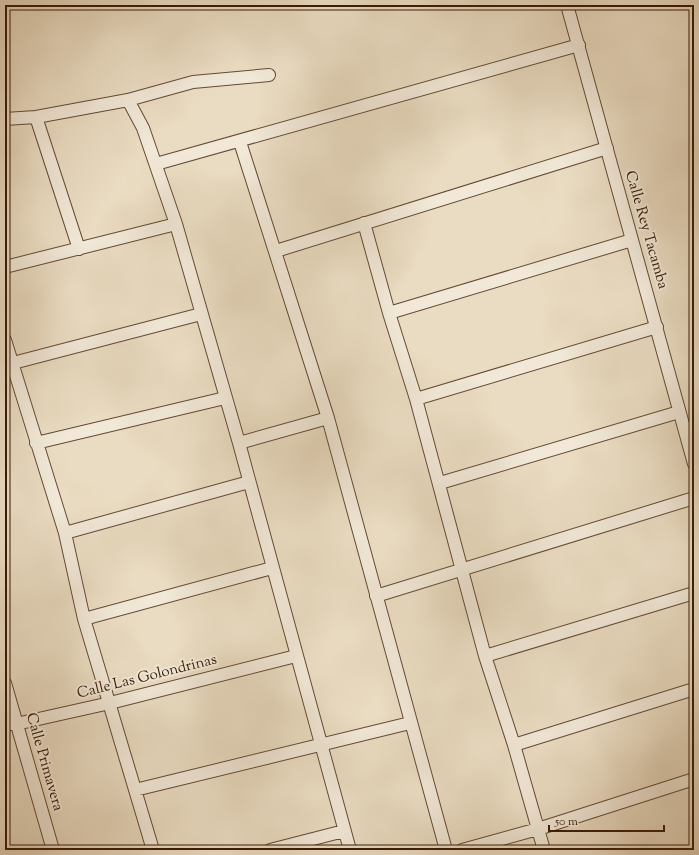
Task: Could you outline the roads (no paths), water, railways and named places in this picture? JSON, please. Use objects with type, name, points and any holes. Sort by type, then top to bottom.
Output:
[{"type":"street","name":"Calle Rey Tacamba","points":[[567,5],[694,464]]},
{"type":"street","points":[[156,164],[240,142],[579,45]]},
{"type":"street","points":[[5,119],[36,117],[128,100],[193,82],[269,75]]},
{"type":"street","points":[[128,100],[142,128],[156,164],[176,224],[239,443],[350,850]]},
{"type":"street","points":[[36,117],[79,249]]},
{"type":"street","points":[[240,142],[328,418],[410,723],[446,850]]},
{"type":"street","points":[[276,251],[607,148]]},
{"type":"street","points":[[364,223],[389,313],[440,483],[485,656],[514,745],[544,850]]},
{"type":"street","points":[[5,267],[176,224]]},
{"type":"street","points":[[389,313],[632,240]]},
{"type":"street","points":[[13,363],[201,314]]},
{"type":"street","points":[[416,399],[657,327]]},
{"type":"street","points":[[5,340],[65,533],[84,618],[153,850]]},
{"type":"street","points":[[36,443],[225,398]]},
{"type":"street","points":[[440,483],[679,412]]},
{"type":"street","points":[[239,443],[328,418]]},
{"type":"street","points":[[65,533],[249,482]]},
{"type":"street","points":[[376,596],[694,498]]},
{"type":"street","points":[[84,618],[272,568]]},
{"type":"street","points":[[485,656],[694,593]]},
{"type":"street","name":"Calle Las Golondrinas","points":[[11,724],[110,704],[296,656]]},
{"type":"street","name":"Calle Primavera","points":[[5,683],[11,724],[53,850]]},
{"type":"street","points":[[514,745],[694,689]]},
{"type":"street","points":[[135,790],[321,743],[410,723]]},
{"type":"street","points":[[462,850],[538,828],[694,779]]},
{"type":"street","points":[[270,850],[344,831]]}]
